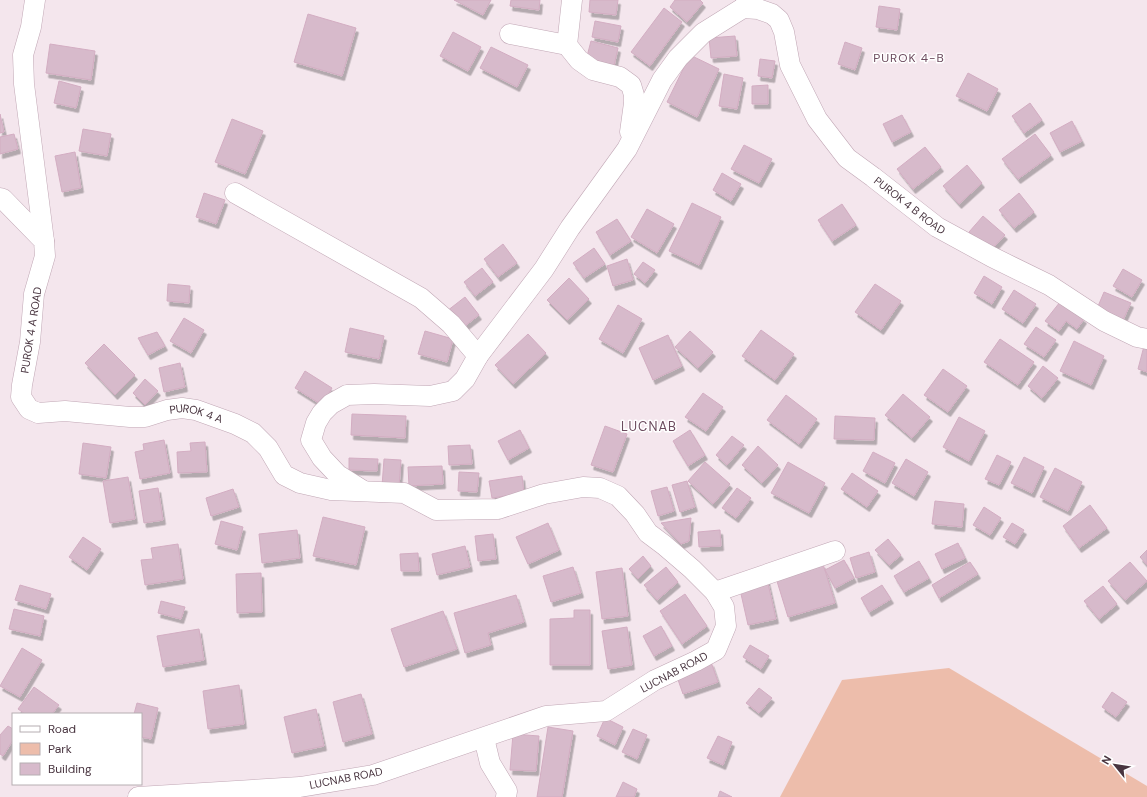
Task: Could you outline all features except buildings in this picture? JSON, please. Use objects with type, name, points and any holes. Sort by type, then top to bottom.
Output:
[{"type":"street","name":"PUROK 4 A ROAD","points":[[22,385],[30,342],[34,294],[45,256],[24,84],[23,55],[31,27],[35,0]]},
{"type":"street","points":[[567,45],[572,0]]},
{"type":"street","points":[[364,491],[338,475],[322,458],[311,440],[316,423],[322,413],[331,404],[347,395],[374,394],[430,396],[453,391],[465,379],[478,356],[544,269],[570,228],[627,149],[662,80],[678,58],[703,34],[746,4]]},
{"type":"street","name":"PUROK 4 B ROAD","points":[[746,4],[772,14],[779,20],[784,32],[790,65],[817,118],[847,158],[938,227],[992,257],[1049,285],[1104,321],[1137,337],[1147,339]]},
{"type":"street","points":[[510,34],[567,45],[579,60],[593,70],[620,77],[631,85],[634,95],[634,103],[627,149]]},
{"type":"street","points":[[235,193],[420,298],[451,324],[478,356]]},
{"type":"street","points":[[0,198],[3,199],[44,241]]},
{"type":"street","name":"PUROK 4 A","points":[[22,385],[21,397],[29,409],[38,413],[65,411],[130,417],[145,416],[182,408],[196,410],[235,424],[253,433],[268,448],[284,475],[300,483],[332,490],[364,491]]},
{"type":"street","name":"LUCNAB ROAD","points":[[138,797],[300,787],[373,775],[546,716],[606,711],[655,680],[716,650],[726,626],[724,607],[716,592],[692,568],[648,533],[636,514],[618,496],[600,488],[583,487],[544,494],[498,509],[436,510],[404,493],[364,491]]},
{"type":"street","points":[[716,592],[835,551]]},
{"type":"street","points":[[484,738],[490,763],[507,791],[506,797]]},
{"type":"green space","points":[[949,668],[1147,786],[1147,797],[780,797],[842,680]]},
{"type":"district","name":"PUROK 4-B","points":[[909,58]]},
{"type":"district","name":"LUCNAB","points":[[649,426]]}]
